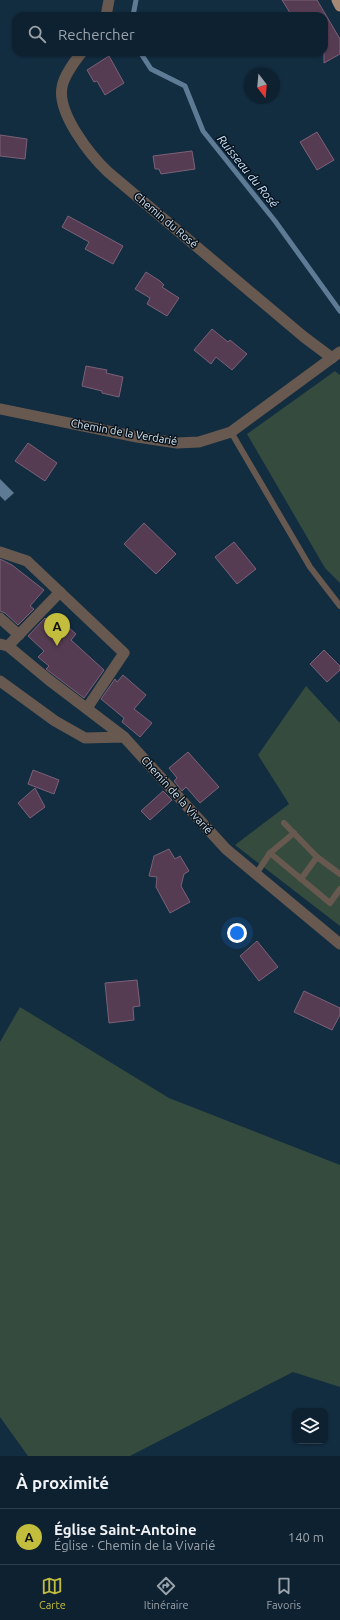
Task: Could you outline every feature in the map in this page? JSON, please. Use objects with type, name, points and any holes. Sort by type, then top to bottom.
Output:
[{"type":"main road","points":[[337,0],[340,6]]},
{"type":"street","points":[[107,12],[109,0]]},
{"type":"street","name":"Chemin du Rosé","points":[[79,56],[64,80],[61,94],[68,117],[87,150],[108,172],[304,337],[336,355]]},
{"type":"street","name":"Chemin de la Verdarié","points":[[0,409],[177,443],[199,442],[231,432],[336,355]]},
{"type":"street","points":[[0,552],[27,561],[124,653],[87,708]]},
{"type":"street","points":[[4,645],[19,635],[60,592]]},
{"type":"street","points":[[0,618],[19,635]]},
{"type":"street","name":"Chemin de la Vivarié","points":[[4,645],[124,737],[226,849],[340,944]]},
{"type":"street","points":[[0,681],[55,721],[84,738],[124,737]]},
{"type":"lane","points":[[231,432],[310,568],[340,606]]},
{"type":"lane","points":[[284,822],[317,856],[340,874]]},
{"type":"lane","points":[[256,874],[270,853],[294,834]]},
{"type":"lane","points":[[270,853],[330,903],[340,889]]},
{"type":"lane","points":[[301,879],[317,856]]},
{"type":"green space","points":[[335,371],[340,375],[340,583],[325,568],[247,434]]},
{"type":"green space","points":[[306,686],[340,723],[340,926],[235,845],[289,804],[258,755]]},
{"type":"green space","points":[[20,1007],[169,1098],[340,1165],[340,1387],[293,1372],[130,1456],[28,1456],[0,1417],[0,1042]]},
{"type":"water","points":[[0,479],[14,493],[5,501],[0,496]]},
{"type":"building","points":[[282,0],[317,0],[324,12],[290,12]]},
{"type":"building","points":[[328,19],[340,39],[340,54],[324,63],[324,56],[328,56]]},
{"type":"building","points":[[109,56],[124,83],[105,95],[97,81],[94,82],[87,70]]},
{"type":"building","points":[[317,132],[334,160],[317,170],[300,142]]},
{"type":"building","points":[[0,135],[27,139],[25,159],[0,156]]},
{"type":"building","points":[[192,151],[195,169],[161,174],[159,169],[155,169],[153,156]]},
{"type":"building","points":[[68,216],[123,246],[113,264],[85,249],[89,242],[62,227]]},
{"type":"building","points":[[146,272],[160,281],[164,285],[162,287],[179,298],[167,316],[147,304],[150,298],[135,289]]},
{"type":"building","points":[[212,329],[228,342],[230,340],[247,354],[232,370],[216,357],[211,364],[194,350]]},
{"type":"building","points":[[86,366],[107,370],[106,373],[123,377],[119,397],[82,386]]},
{"type":"building","points":[[28,443],[57,463],[45,481],[15,461]]},
{"type":"building","points":[[144,523],[176,554],[156,574],[124,544]]},
{"type":"building","points":[[234,542],[256,569],[237,584],[215,557]]},
{"type":"building","points":[[0,559],[12,565],[44,590],[30,606],[34,609],[18,625],[5,613],[0,611]]},
{"type":"building","points":[[45,618],[60,632],[66,625],[76,634],[71,640],[104,670],[84,698],[46,669],[49,666],[38,657],[44,651],[28,636]]},
{"type":"building","points":[[324,650],[340,666],[340,670],[327,682],[310,664]]},
{"type":"building","points":[[123,675],[146,695],[134,709],[152,723],[140,737],[122,722],[124,718],[101,699],[115,679],[117,682]]},
{"type":"building","points":[[188,752],[219,787],[200,803],[186,787],[182,791],[174,781],[177,778],[169,768]]},
{"type":"building","points":[[33,770],[59,780],[54,794],[28,784]]},
{"type":"building","points":[[35,788],[45,807],[30,818],[18,803]]},
{"type":"building","points":[[163,791],[172,800],[150,820],[141,811]]},
{"type":"building","points":[[169,849],[175,859],[180,856],[189,871],[184,874],[181,886],[190,902],[170,913],[156,887],[157,877],[149,876],[154,856]]},
{"type":"building","points":[[257,941],[278,967],[259,981],[240,956]]},
{"type":"building","points":[[137,980],[140,1006],[133,1007],[134,1020],[109,1023],[105,983]]},
{"type":"building","points":[[304,991],[340,1008],[340,1015],[332,1030],[294,1012]]},
{"type":"waterway","name":"Ruisseau du Rosé","points":[[134,12],[136,0]]},
{"type":"waterway","name":"Ruisseau du Rosé","points":[[143,56],[151,69],[185,86],[203,131],[275,221],[340,311]]},
{"type":"place","name":"Église Saint-Antoine","points":[[57,646]]}]
